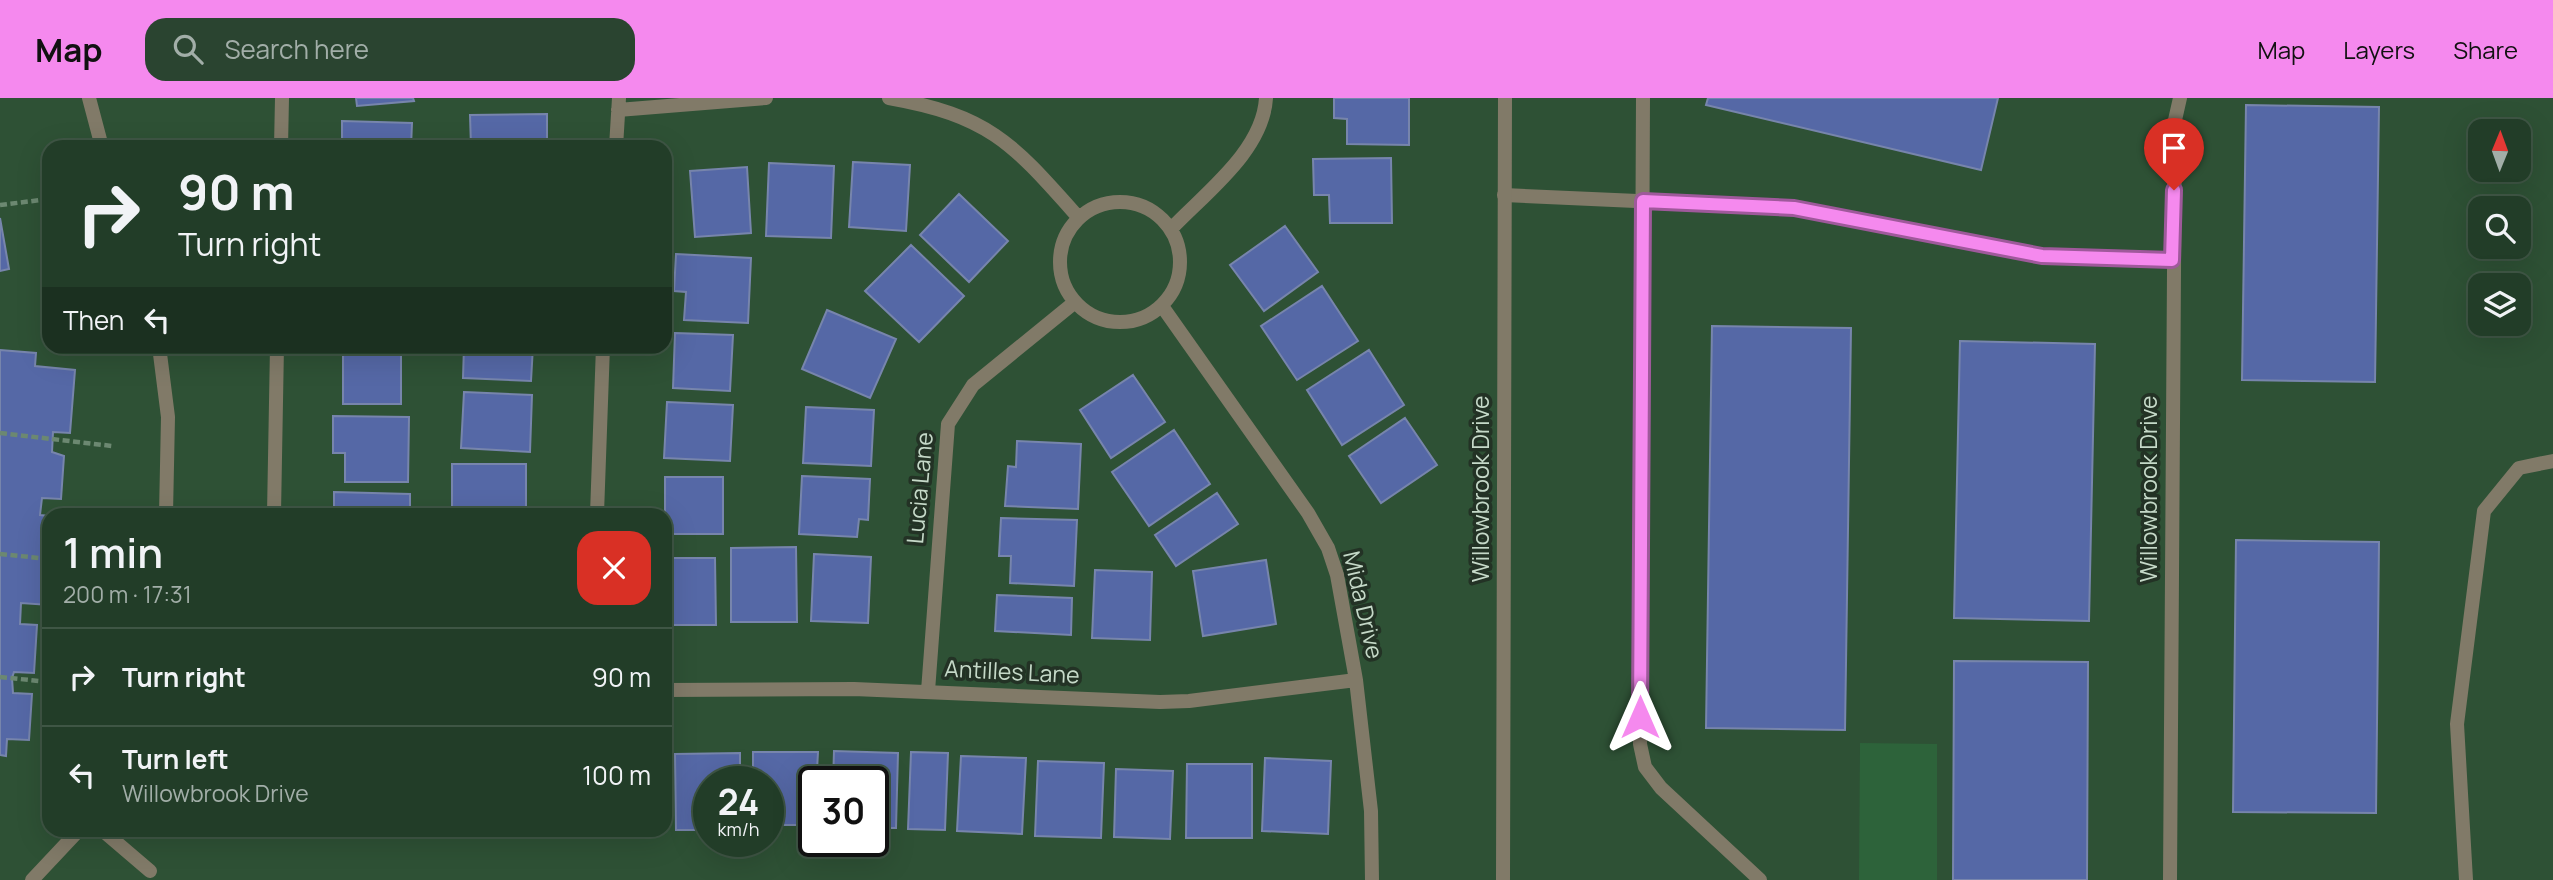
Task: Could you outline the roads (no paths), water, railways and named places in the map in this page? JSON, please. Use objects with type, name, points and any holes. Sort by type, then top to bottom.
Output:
[{"type":"street","points":[[89,98],[101,140]]},
{"type":"street","points":[[281,140],[282,98]]},
{"type":"street","points":[[616,140],[618,104],[766,98]]},
{"type":"street","points":[[889,98],[955,112],[986,127],[1018,151],[1079,218]]},
{"type":"street","points":[[1171,229],[1233,165],[1257,133],[1266,114],[1266,98]]},
{"type":"street","name":"Willowbrook Drive","points":[[1503,880],[1505,98]]},
{"type":"street","points":[[1643,98],[1640,744],[1645,768],[1661,788],[1760,880]]},
{"type":"street","name":"Willowbrook Drive","points":[[2170,880],[2172,260],[2175,120],[2180,98]]},
{"type":"street","points":[[1504,195],[1794,208],[2042,256],[2172,260]]},
{"type":"street","points":[[1127,203],[1156,214],[1171,229],[1180,261],[1172,293],[1161,306],[1146,317],[1127,322],[1108,321],[1090,314],[1075,302],[1065,286],[1060,259],[1068,232],[1079,218],[1097,206],[1127,203]]},
{"type":"street","name":"Lucia Lane","points":[[928,691],[948,424],[973,385],[1075,302]]},
{"type":"street","name":"Mida Drive","points":[[1161,306],[1308,513],[1328,548],[1337,575],[1356,680],[1371,811],[1372,880]]},
{"type":"street","points":[[160,354],[168,417],[166,508]]},
{"type":"street","points":[[274,508],[277,354]]},
{"type":"street","points":[[597,508],[603,354]]},
{"type":"street","points":[[2466,880],[2457,724],[2484,511],[2519,468],[2553,461]]},
{"type":"street","name":"Antilles Lane","points":[[672,690],[928,691],[1170,702],[1356,680]]},
{"type":"street","points":[[32,880],[72,837]]},
{"type":"street","points":[[110,837],[150,871]]}]
